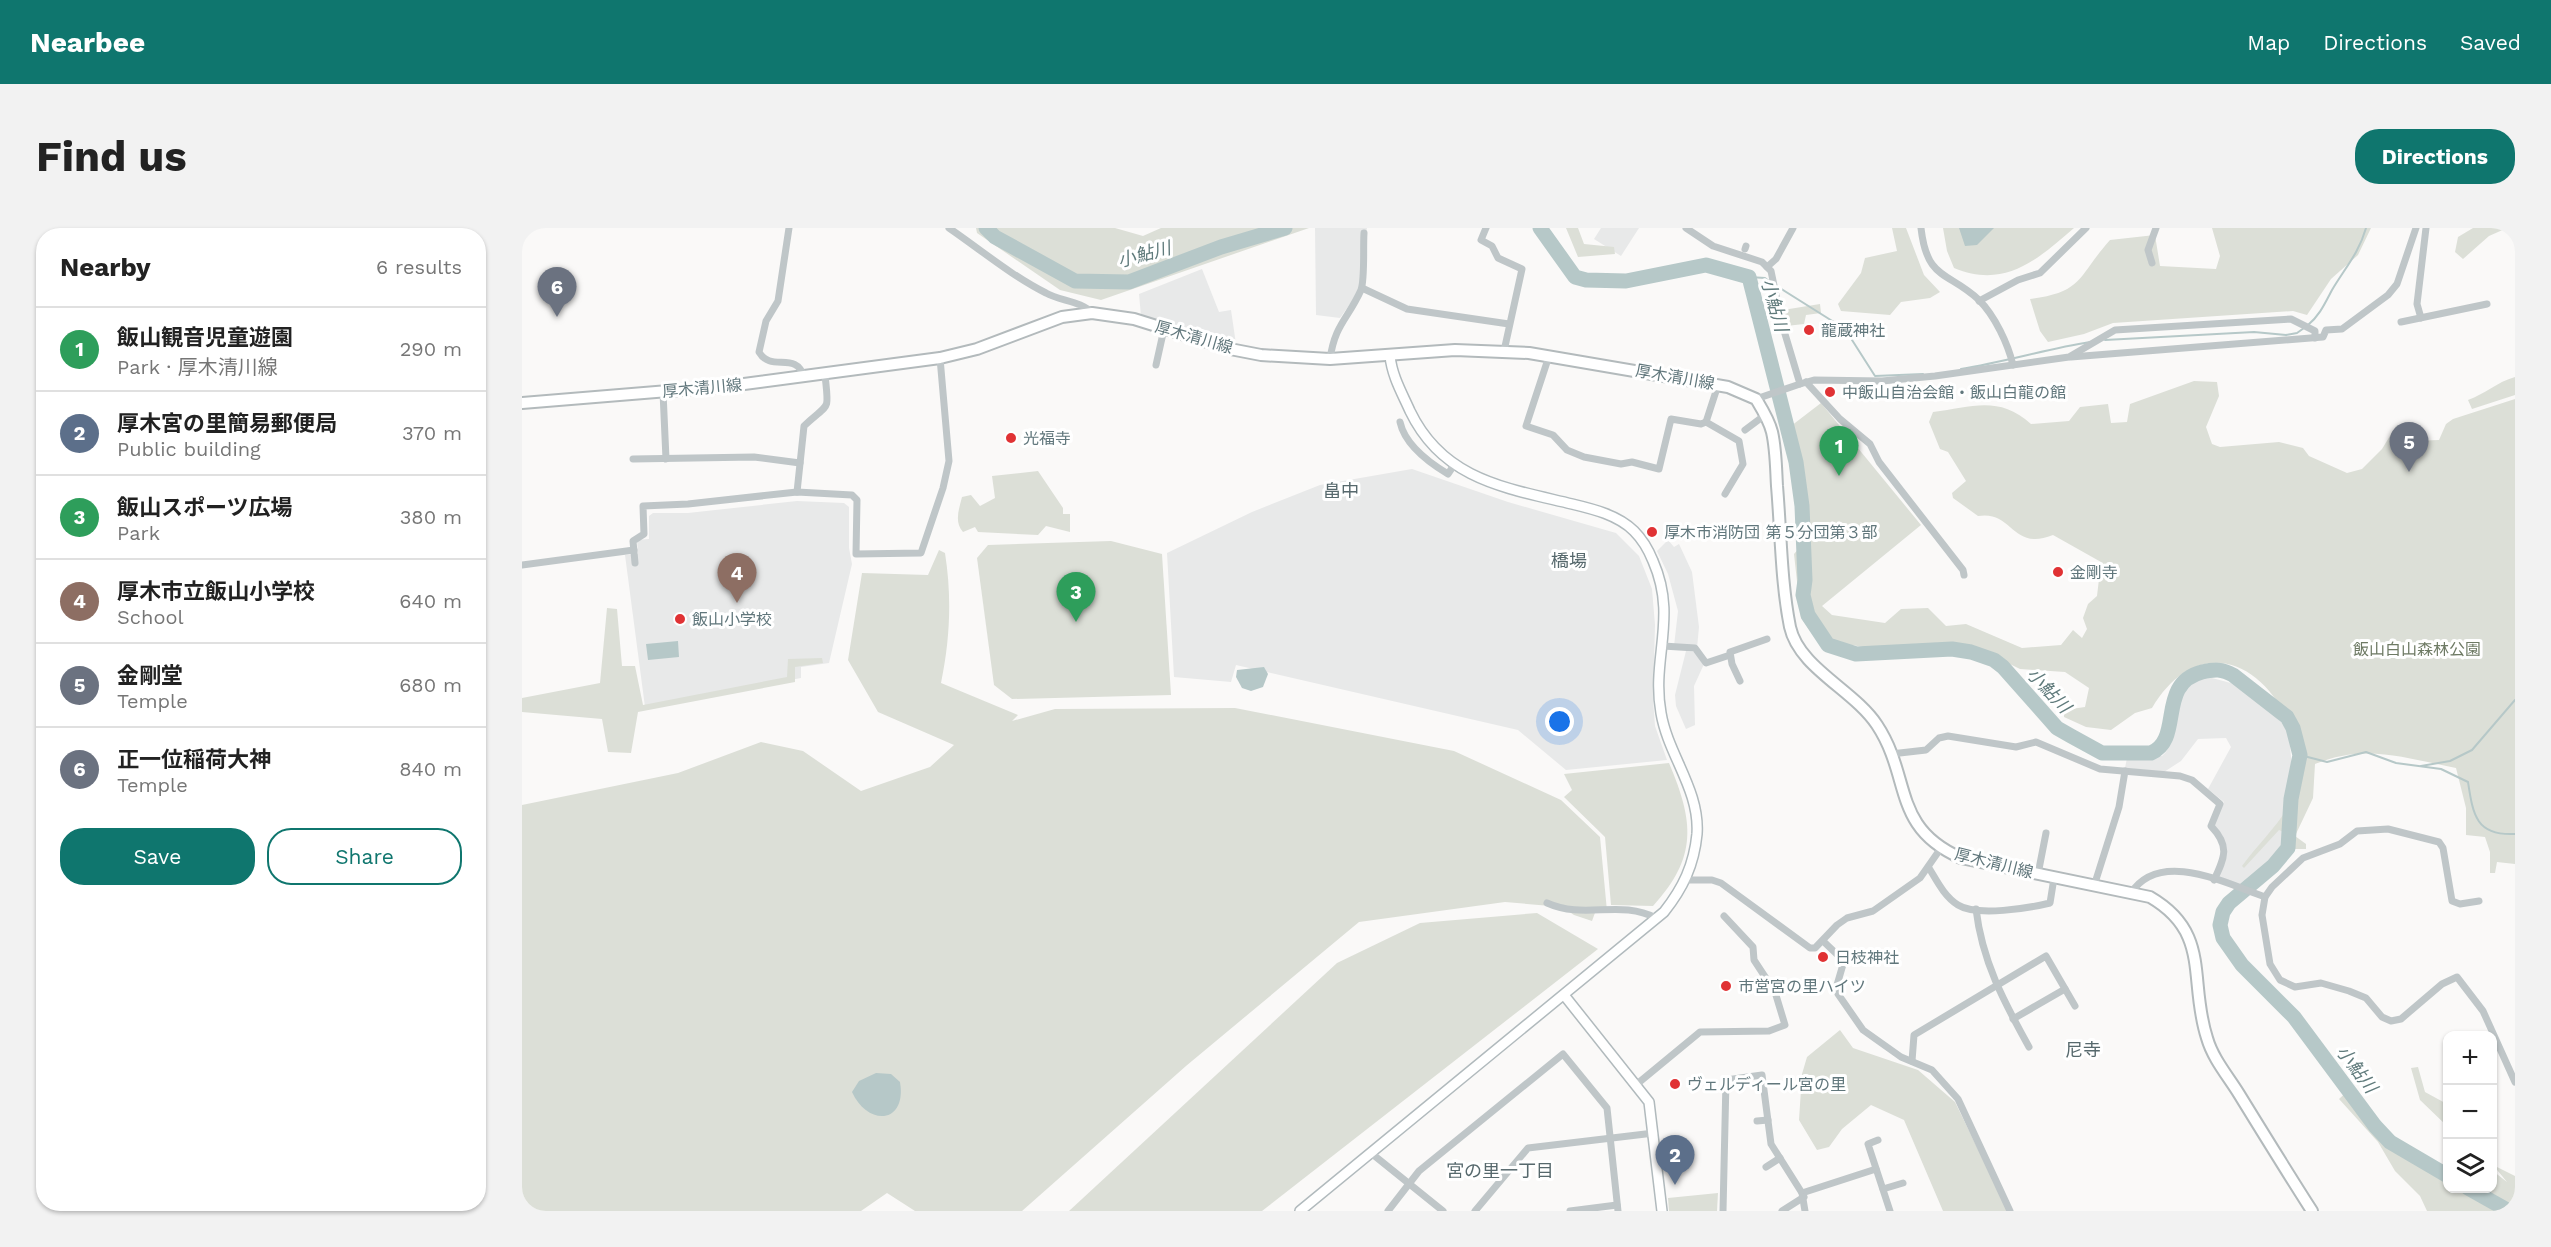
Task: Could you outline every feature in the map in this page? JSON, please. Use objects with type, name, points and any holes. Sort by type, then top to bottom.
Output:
[{"type":"main road","name":"厚木清川線","points":[[522,403],[663,392],[825,375],[940,358],[977,349],[1062,316],[1092,313],[1134,320],[1250,353],[1299,359],[1330,359],[1455,350],[1504,351],[1550,356],[1718,385],[1761,397],[1773,442],[1787,604],[1793,638],[1808,660],[1867,711],[1886,740],[1910,810],[1919,828],[1928,840],[1972,861],[2150,897],[2164,905],[2185,926],[2191,942],[2203,1020],[2211,1050],[2312,1211]]},
{"type":"street","points":[[789,228],[778,300],[766,321],[759,344],[761,356],[768,361],[796,364],[801,367],[804,377]]},
{"type":"street","points":[[949,228],[1035,287],[1057,298],[1087,307],[1092,313]]},
{"type":"street","points":[[1486,228],[1481,240],[1492,246],[1498,258],[1522,269],[1504,351]]},
{"type":"street","points":[[1686,228],[1713,246],[1750,257],[1767,267],[1775,286],[1782,324],[1800,384],[1870,444],[1879,462],[1963,570],[1964,575]]},
{"type":"street","points":[[1767,267],[1776,259],[1793,228]]},
{"type":"street","points":[[1921,228],[1930,262],[1936,271],[1979,301],[2008,345],[2013,365]]},
{"type":"street","points":[[1979,301],[2018,280],[2040,273],[2061,255],[2086,228]]},
{"type":"street","points":[[2152,262],[2148,250],[2156,228]]},
{"type":"street","points":[[1761,397],[1800,384],[1882,381],[2069,357],[2323,337],[2326,330],[2342,329],[2388,295],[2397,284],[2416,228]]},
{"type":"street","points":[[2421,318],[2417,304],[2426,228]]},
{"type":"street","points":[[1330,359],[1333,339],[1340,323],[1362,288],[1364,233]]},
{"type":"street","points":[[1362,288],[1407,309],[1509,324]]},
{"type":"street","points":[[2401,322],[2487,304]]},
{"type":"street","points":[[2069,357],[2115,330],[2291,319],[2315,331],[2315,338]]},
{"type":"street","points":[[1156,365],[1164,329]]},
{"type":"street","points":[[1300,1211],[1656,918],[1672,901],[1686,880],[1694,854],[1696,817],[1690,789],[1661,714],[1659,674],[1665,603],[1662,582],[1649,552],[1634,531],[1617,519],[1590,508],[1491,484],[1454,465],[1438,451],[1413,418],[1397,382],[1390,356]]},
{"type":"street","points":[[1550,356],[1526,426],[1553,435],[1567,450],[1584,457],[1621,464],[1632,462],[1659,468],[1671,419],[1701,424],[1706,422],[1739,441],[1743,464],[1725,494]]},
{"type":"street","points":[[636,563],[633,541],[644,534],[643,506],[688,504],[797,492],[852,495],[857,500],[856,554],[921,553],[943,488],[949,461],[940,358]]},
{"type":"street","points":[[797,492],[804,426],[826,410],[828,404],[825,375]]},
{"type":"street","points":[[1706,422],[1718,385]]},
{"type":"street","points":[[663,392],[666,459]]},
{"type":"street","points":[[1745,430],[1765,415]]},
{"type":"street","points":[[1400,422],[1403,434],[1435,466],[1448,474],[1454,465]]},
{"type":"street","points":[[633,459],[754,457],[800,463]]},
{"type":"street","points":[[522,565],[634,550]]},
{"type":"street","points":[[1740,681],[1730,652],[1767,639]]},
{"type":"street","points":[[1663,646],[1695,648],[1706,663],[1731,655]]},
{"type":"street","points":[[1891,754],[1926,750],[1939,738],[1948,736],[2016,747],[2036,742],[2100,768],[2193,780],[2219,801],[2211,826],[2221,837],[2225,851],[2215,880]]},
{"type":"street","points":[[2094,886],[2119,807],[2125,771]]},
{"type":"street","points":[[2478,900],[2460,904],[2452,901],[2443,848],[2439,842],[2388,829],[2356,831],[2340,844],[2303,858],[2262,896],[2262,915],[2270,964],[2287,986],[2321,983],[2349,991],[2366,998],[2382,1017],[2391,1021],[2401,1019],[2442,984],[2457,977],[2483,1011],[2515,1082]]},
{"type":"street","points":[[2038,874],[2046,833]]},
{"type":"street","points":[[1686,880],[1712,880],[1721,883],[1810,948],[1815,948],[1837,924],[1847,918],[1873,911],[1920,878],[1941,848]]},
{"type":"street","points":[[1929,868],[1944,892],[1959,906],[1976,909],[2019,909],[2050,903],[2054,878]]},
{"type":"street","points":[[2131,893],[2140,880],[2160,870],[2173,869],[2262,896]]},
{"type":"street","points":[[1547,903],[1572,912],[1629,908],[1656,918]]},
{"type":"street","points":[[1976,909],[1987,963],[1996,986],[2029,1047]]},
{"type":"street","points":[[1637,1084],[1700,1032],[1769,1031],[1786,1028],[1775,993],[1755,960],[1753,947],[1737,934],[1724,916]]},
{"type":"street","points":[[1823,941],[1844,961],[1837,985],[1838,994],[1863,1030],[1901,1057],[1932,1070],[1958,1099],[2010,1211]]},
{"type":"street","points":[[1912,1061],[1914,1035],[2046,956],[2075,1006]]},
{"type":"street","points":[[2013,1019],[2065,989]]},
{"type":"street","points":[[1564,995],[1637,1084],[1649,1102],[1662,1211]]},
{"type":"street","points":[[1388,1211],[1419,1172],[1563,1054],[1607,1107],[1618,1208],[1570,1211]]},
{"type":"street","points":[[1723,1211],[1725,1080],[1762,1076],[1771,1144],[1803,1195],[1805,1211]]},
{"type":"street","points":[[1757,1120],[1768,1120]]},
{"type":"street","points":[[1475,1211],[1528,1148],[1654,1133]]},
{"type":"street","points":[[1878,1140],[1868,1144],[1890,1211]]},
{"type":"street","points":[[1371,1153],[1443,1211]]},
{"type":"street","points":[[1766,1167],[1780,1158]]},
{"type":"street","points":[[1782,1211],[1803,1195],[1876,1169]]},
{"type":"street","points":[[1882,1189],[1903,1183]]},
{"type":"shaded area","points":[[1315,228],[1367,228],[1359,291],[1340,318],[1316,315]]},
{"type":"shaded area","points":[[1601,228],[1639,228],[1621,256],[1594,239]]},
{"type":"shaded area","points":[[1959,228],[1994,228],[1977,245],[1965,246]]},
{"type":"shaded area","points":[[1202,269],[1219,312],[1231,310],[1236,344],[1141,316],[1139,294]]},
{"type":"shaded area","points":[[1412,469],[1508,502],[1616,533],[1639,556],[1652,589],[1655,625],[1653,699],[1655,726],[1667,760],[1566,770],[1518,730],[1236,665],[1231,682],[1174,677],[1167,553],[1252,512],[1320,485]]},
{"type":"shaded area","points":[[797,501],[844,503],[849,507],[849,548],[852,564],[829,663],[801,667],[801,678],[645,707],[625,555],[638,554],[637,540],[649,539],[649,516],[653,513],[688,513]]},
{"type":"shaded area","points":[[1668,540],[1674,547],[1679,544],[1692,572],[1699,627],[1697,648],[1674,646],[1678,611],[1668,574],[1657,551]]},
{"type":"shaded area","points":[[678,641],[679,657],[648,660],[646,644]]},
{"type":"shaded area","points":[[1686,651],[1697,652],[1704,664],[1694,686],[1695,725],[1686,729],[1676,706],[1675,695]]},
{"type":"shaded area","points":[[1264,667],[1268,674],[1263,687],[1251,691],[1242,688],[1236,677],[1237,670]]},
{"type":"shaded area","points":[[2212,678],[2242,686],[2252,693],[2282,723],[2289,735],[2292,768],[2283,828],[2283,848],[2268,867],[2248,884],[2240,886],[2221,879],[2219,876],[2227,851],[2222,835],[2213,823],[2224,802],[2208,789],[2231,747],[2226,738],[2198,739],[2181,761],[2164,772],[2125,768],[2127,758],[2162,756],[2166,752],[2184,688],[2194,679]]},
{"type":"shaded area","points":[[876,1073],[891,1074],[900,1082],[901,1096],[898,1106],[892,1113],[885,1116],[867,1111],[852,1092],[859,1081]]},
{"type":"green space","points":[[976,228],[1115,228],[1143,236],[1161,228],[1309,228],[1101,300],[1060,290],[977,233]]},
{"type":"green space","points":[[1566,228],[1578,228],[1584,244],[1614,247],[1615,254],[1578,257]]},
{"type":"green space","points":[[1892,228],[1906,228],[1924,275],[1940,292],[1930,298],[1901,302],[1890,315],[1841,311],[1838,304],[1861,273],[1865,258],[1897,251]]},
{"type":"green space","points":[[1943,228],[2074,228],[2047,251],[2019,268],[1989,275],[1972,274],[1954,268],[1947,251]]},
{"type":"green space","points":[[2212,228],[2371,228],[2358,255],[2331,279],[2307,315],[2293,311],[2113,323],[2084,334],[2048,342],[2040,331],[2030,299],[2048,296],[2070,287],[2078,281],[2110,240],[2155,235],[2160,266],[2216,269],[2220,256]]},
{"type":"green space","points":[[2473,228],[2507,228],[2489,236],[2463,259],[2455,252],[2458,237]]},
{"type":"green space","points":[[1820,304],[1821,313],[1806,315],[1804,324],[1786,326],[1783,310]]},
{"type":"green space","points":[[2515,377],[2515,395],[2472,409],[2468,400]]},
{"type":"green space","name":"飯山白山森林公園","points":[[2194,381],[2217,382],[2219,396],[2206,427],[2212,444],[2220,447],[2279,442],[2303,448],[2309,456],[2347,473],[2362,469],[2382,449],[2396,426],[2405,424],[2409,441],[2439,440],[2446,424],[2453,419],[2515,399],[2515,864],[2497,862],[2495,873],[2490,873],[2490,852],[2485,837],[2466,835],[2466,808],[2456,768],[2385,754],[2368,753],[2351,754],[2315,764],[2313,798],[2295,836],[2306,844],[2306,849],[2293,849],[2288,834],[2279,830],[2244,868],[2242,866],[2292,800],[2295,756],[2293,733],[2279,704],[2263,685],[2246,671],[2227,664],[2208,664],[2188,670],[2169,685],[2152,708],[2135,713],[2111,730],[2086,727],[2064,717],[2064,710],[2085,707],[2089,688],[2065,672],[2020,669],[1977,648],[1893,652],[1816,639],[1801,618],[1794,554],[1807,539],[1791,426],[1821,403],[1921,525],[1822,606],[1832,615],[1885,623],[1901,609],[1928,608],[1946,626],[1966,624],[2022,648],[2061,645],[2073,630],[2082,638],[2087,629],[2083,618],[2088,604],[2097,596],[2101,562],[2053,535],[2039,539],[2020,535],[1999,519],[1978,516],[1953,498],[1952,493],[1966,481],[1948,452],[1940,449],[1929,422],[1933,412],[1973,406],[1996,406],[2008,409],[2031,424],[2069,421],[2080,407],[2108,404],[2111,423],[2127,422],[2130,404]]},
{"type":"green space","points":[[1038,471],[1063,508],[1063,514],[1070,514],[1070,532],[1046,526],[1038,535],[978,532],[975,527],[963,532],[958,520],[962,497],[971,495],[980,506],[995,498],[992,476]]},
{"type":"green space","points":[[1111,541],[1162,554],[1171,695],[1012,699],[994,685],[977,558],[988,545]]},
{"type":"green space","points":[[939,550],[945,553],[949,602],[948,635],[941,683],[1018,715],[1012,721],[1055,709],[1235,708],[1454,751],[1561,800],[1600,837],[1607,911],[1596,910],[1592,921],[1574,915],[1562,907],[1505,902],[1359,922],[1186,1066],[1022,1211],[915,1211],[887,1193],[861,1211],[522,1211],[522,805],[678,773],[761,742],[803,751],[861,791],[930,767],[954,745],[878,712],[848,660],[862,573],[928,575]]},
{"type":"green space","points":[[607,608],[617,609],[622,666],[635,666],[643,705],[787,677],[788,659],[822,658],[823,663],[795,667],[795,682],[638,712],[631,753],[608,752],[602,719],[522,712],[522,698],[600,683]]},
{"type":"green space","points":[[1669,763],[1687,821],[1684,855],[1678,871],[1653,906],[1611,905],[1605,837],[1564,797],[1572,790],[1564,774]]},
{"type":"green space","points":[[1537,913],[1598,949],[1262,1211],[1069,1211],[1337,963],[1420,923]]},
{"type":"green space","points":[[1840,1030],[1853,1048],[1918,1070],[1955,1102],[2008,1211],[1943,1211],[1904,1120],[1871,1105],[1842,1129],[1829,1147],[1817,1150],[1799,1120],[1802,1074],[1807,1057]]},
{"type":"green space","points":[[2418,1067],[2425,1092],[2443,1102],[2443,1122],[2420,1100],[2411,1068]]},
{"type":"green space","points":[[2352,1087],[2371,1109],[2373,1122],[2443,1178],[2443,1193],[2497,1193],[2497,1174],[2507,1182],[2497,1167],[2515,1176],[2515,1211],[2427,1211],[2420,1196],[2395,1171],[2378,1142],[2339,1099]]},
{"type":"green space","points":[[1718,1193],[1717,1211],[1669,1211],[1668,1198]]},
{"type":"waterway","name":"小鮎川","points":[[986,228],[995,237],[1075,281],[1129,282],[1221,247],[1285,228]]},
{"type":"waterway","name":"小鮎川","points":[[1540,228],[1575,277],[1586,280],[1626,281],[1706,265],[1749,277],[1796,462],[1802,506],[1805,580],[1803,595],[1808,615],[1828,645],[1856,654],[1952,649],[1971,652],[1994,660],[2003,667],[2057,728],[2102,753],[2151,753],[2161,746],[2170,724],[2174,699],[2179,688],[2188,678],[2207,671],[2222,671],[2233,675],[2287,717],[2293,728],[2300,755],[2291,799],[2288,848],[2273,866],[2229,903],[2223,912],[2220,925],[2223,938],[2242,965],[2294,1017],[2375,1126],[2390,1142],[2443,1173]]},
{"type":"waterway","points":[[2308,325],[2319,313],[2360,245],[2366,228]]},
{"type":"waterway","points":[[1749,277],[1765,278],[1770,282]]},
{"type":"waterway","points":[[1775,285],[1845,329],[1875,376],[1923,374]]},
{"type":"waterway","points":[[2105,340],[2254,332],[2286,335],[2297,333],[2304,328]]},
{"type":"waterway","points":[[1961,369],[2090,342]]},
{"type":"waterway","points":[[2421,766],[2450,761],[2472,750],[2515,700]]},
{"type":"waterway","points":[[2300,755],[2327,762],[2366,752],[2396,763],[2441,769],[2468,782],[2475,813],[2484,827],[2502,834],[2515,834]]},
{"type":"waterway","name":"小鮎川","points":[[2477,1193],[2509,1211]]},
{"type":"place","name":"正一位稲荷大神","points":[[557,317]]},
{"type":"place","name":"龍蔵神社","points":[[1809,330]]},
{"type":"place","name":"中飯山自治会館・飯山白龍の館","points":[[1830,392]]},
{"type":"place","name":"光福寺","points":[[1011,438]]},
{"type":"place","name":"金剛堂","points":[[2409,472]]},
{"type":"place","name":"飯山観音児童遊園","points":[[1839,476]]},
{"type":"place","name":"厚木市消防団 第５分団第３部","points":[[1652,532]]},
{"type":"place","name":"金剛寺","points":[[2058,572]]},
{"type":"place","name":"厚木市立飯山小学校","points":[[737,603]]},
{"type":"place","name":"飯山小学校","points":[[680,619]]},
{"type":"place","name":"飯山スポーツ広場","points":[[1076,622]]},
{"type":"place","name":"日枝神社","points":[[1823,957]]},
{"type":"place","name":"市営宮の里ハイツ","points":[[1726,986]]},
{"type":"place","name":"ヴェルディール宮の里","points":[[1675,1084]]},
{"type":"place","name":"厚木宮の里簡易郵便局","points":[[1675,1185]]},
{"type":"district","name":"畠中","points":[[1341,490]]},
{"type":"district","name":"橋場","points":[[1569,560]]},
{"type":"district","name":"尼寺","points":[[2083,1049]]},
{"type":"district","name":"宮の里一丁目","points":[[1500,1170]]}]
